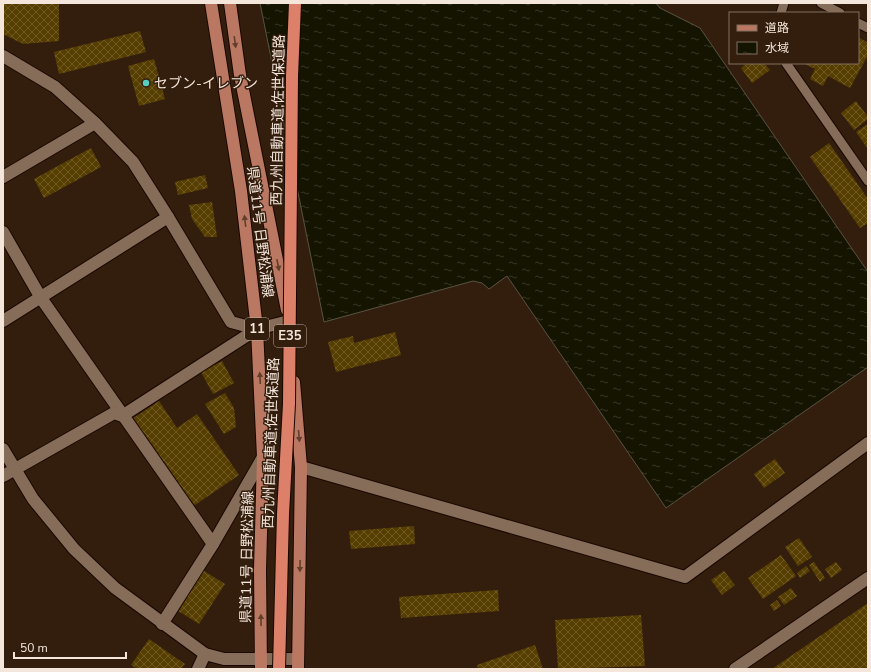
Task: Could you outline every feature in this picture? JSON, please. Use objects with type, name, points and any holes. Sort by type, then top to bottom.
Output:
[{"type":"highway","name":"西九州自動車道;佐世保道路","points":[[279,669],[283,514],[289,404],[292,76],[295,3]]},
{"type":"main road","name":"県道11号 日野松浦線","points":[[210,3],[241,191],[258,329],[264,457],[260,570],[261,664]]},
{"type":"main road","name":"県道11号 日野松浦線","points":[[230,3],[240,75],[289,321],[302,467],[298,664]]},
{"type":"street","points":[[3,56],[55,87],[95,123],[133,162],[231,322],[258,329]]},
{"type":"street","points":[[3,177],[95,123]]},
{"type":"street","points":[[3,321],[168,217]]},
{"type":"street","points":[[3,232],[41,298],[122,416],[213,544]]},
{"type":"street","points":[[122,416],[258,329],[289,321]]},
{"type":"street","points":[[3,476],[14,468],[114,413],[122,416]]},
{"type":"street","points":[[302,467],[685,577],[868,443]]},
{"type":"street","points":[[3,449],[33,499],[74,549],[115,588],[162,624],[205,654],[261,664],[298,664]]},
{"type":"street","points":[[162,624],[213,544],[264,457]]},
{"type":"street","points":[[735,669],[868,578]]},
{"type":"street","points":[[198,669],[205,654]]},
{"type":"lane","points":[[821,3],[838,12]]},
{"type":"lane","points":[[859,24],[868,28]]},
{"type":"lane","points":[[787,64],[868,181]]},
{"type":"water","points":[[260,3],[656,3],[660,8],[700,28],[868,272],[868,367],[666,508],[507,276],[489,289],[482,283],[473,281],[324,322]]},
{"type":"building","points":[[3,3],[59,3],[59,41],[23,44],[3,34]]},
{"type":"building","points":[[140,31],[146,52],[59,74],[54,52]]},
{"type":"building","points":[[859,38],[868,43],[868,55],[850,88],[828,76],[823,86],[810,79],[815,69],[805,64],[859,64]]},
{"type":"building","name":"セブン-イレブン","points":[[154,59],[165,99],[139,106],[128,66]]},
{"type":"building","points":[[746,64],[765,64],[770,70],[752,83],[741,68]]},
{"type":"building","points":[[856,101],[868,119],[854,130],[841,113]]},
{"type":"building","points":[[868,124],[868,149],[856,132]]},
{"type":"building","points":[[829,143],[868,199],[868,223],[860,228],[810,157]]},
{"type":"building","points":[[91,148],[101,167],[44,198],[34,179]]},
{"type":"building","points":[[205,175],[208,188],[178,195],[175,182]]},
{"type":"building","points":[[212,202],[217,237],[205,237],[192,219],[189,205]]},
{"type":"building","points":[[395,332],[401,355],[336,372],[328,342],[353,336],[354,343]]},
{"type":"building","points":[[222,361],[234,383],[213,394],[201,372]]},
{"type":"building","points":[[225,393],[234,408],[236,427],[224,434],[205,404]]},
{"type":"building","points":[[159,401],[177,428],[197,414],[239,475],[192,507],[132,419]]},
{"type":"building","points":[[775,459],[785,473],[764,488],[754,474]]},
{"type":"building","points":[[414,526],[415,544],[351,549],[349,531]]},
{"type":"building","points":[[799,538],[812,557],[798,566],[785,547]]},
{"type":"building","points":[[781,555],[796,576],[763,599],[748,578]]},
{"type":"building","points":[[814,562],[825,578],[820,582],[809,565]]},
{"type":"building","points":[[836,562],[842,570],[831,578],[825,569]]},
{"type":"building","points":[[806,566],[810,571],[800,578],[797,573]]},
{"type":"building","points":[[201,569],[225,584],[199,624],[175,609]]},
{"type":"building","points":[[724,571],[735,585],[722,595],[711,580]]},
{"type":"building","points":[[791,588],[797,596],[784,605],[778,597]]},
{"type":"building","points":[[498,590],[499,611],[401,618],[399,597]]},
{"type":"building","points":[[777,600],[781,606],[774,611],[770,605]]},
{"type":"building","points":[[868,603],[868,669],[772,669]]},
{"type":"building","points":[[641,615],[645,666],[558,669],[555,620]]},
{"type":"building","points":[[149,639],[185,664],[181,669],[137,669],[131,665]]},
{"type":"building","points":[[535,645],[543,669],[478,669],[477,665]]},
{"type":"place","name":"セブン-イレブン","points":[[146,83]]}]
